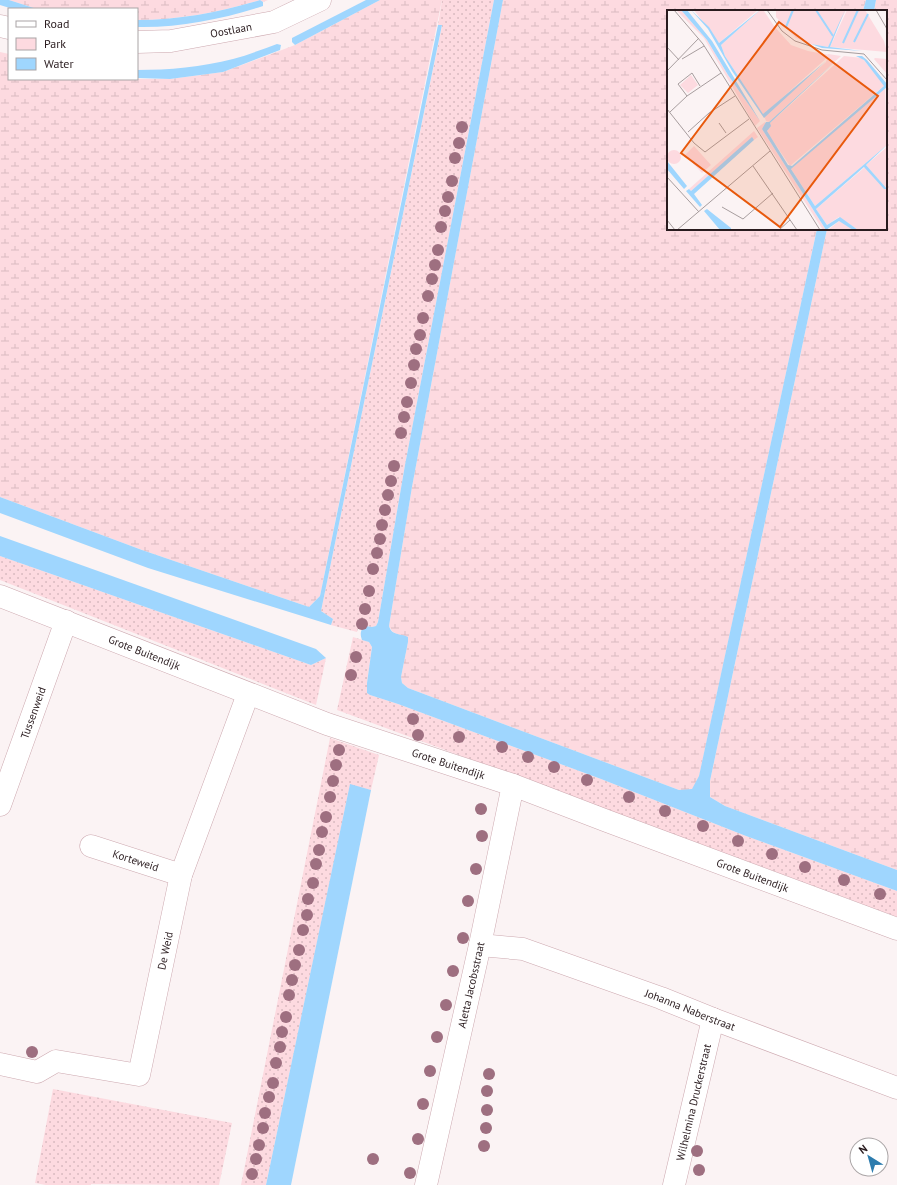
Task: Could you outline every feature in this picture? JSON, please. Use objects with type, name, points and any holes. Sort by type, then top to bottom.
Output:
[{"type":"street","name":"Oostlaan","points":[[138,42],[171,41],[274,22],[320,0]]},
{"type":"street","name":"Grote Buitendijk","points":[[0,596],[327,724],[513,785],[897,929]]},
{"type":"street","name":"Tussenweid","points":[[0,805],[66,621]]},
{"type":"street","name":"De Weid","points":[[0,1064],[37,1072],[56,1061],[139,1075],[182,875],[248,694]]},
{"type":"street","name":"Aletta Jacobsstraat","points":[[426,1185],[480,945],[513,785]]},
{"type":"street","name":"Korteweid","points":[[91,846],[182,875]]},
{"type":"street","name":"Johanna Naberstraat","points":[[480,945],[523,949],[661,998],[897,1088]]},
{"type":"street","name":"Wilhelmina Druckerstraat","points":[[674,1185],[713,1019]]},
{"type":"green space","points":[[9,0],[260,0],[230,8],[183,17],[152,20],[138,20],[138,8],[34,8]]},
{"type":"green space","points":[[380,0],[442,0],[320,596],[309,607],[142,550],[0,497],[0,52],[8,54],[8,80],[138,80],[170,79],[223,72],[295,45]]},
{"type":"green space","points":[[442,0],[494,0],[405,465],[378,622],[376,626],[372,627],[359,625],[357,632],[331,625],[333,619],[321,611],[442,26],[438,25]]},
{"type":"green space","points":[[503,0],[866,0],[863,10],[667,10],[667,230],[817,230],[699,777],[692,790],[679,790],[408,688],[402,683],[401,677],[408,638],[395,633],[389,626],[412,487]]},
{"type":"green space","points":[[876,0],[897,0],[897,870],[725,806],[710,797],[710,781],[827,230],[887,230],[887,10],[874,10]]},
{"type":"green space","points":[[0,556],[311,665],[326,658],[316,705],[0,580]]},
{"type":"green space","points":[[353,637],[369,642],[372,647],[367,683],[370,695],[601,779],[746,836],[897,891],[897,917],[337,710]]},
{"type":"green space","points":[[330,738],[379,755],[371,790],[350,785],[266,1185],[241,1185]]},
{"type":"green space","points":[[53,1089],[232,1123],[219,1185],[46,1185],[35,1183]]},
{"type":"water","points":[[0,0],[9,0],[34,8],[10,8],[0,5]]},
{"type":"water","points":[[260,0],[263,2],[263,6],[217,19],[169,26],[138,27],[138,20],[184,17],[230,8]]},
{"type":"water","points":[[366,0],[380,0],[295,45],[292,42],[292,38]]},
{"type":"water","points":[[494,0],[503,0],[412,487],[389,626],[394,633],[408,637],[401,677],[402,683],[408,688],[679,790],[692,789],[699,776],[817,230],[827,230],[710,781],[710,797],[725,806],[897,870],[897,891],[746,836],[601,779],[367,693],[372,647],[369,642],[362,640],[361,632],[365,626],[376,626],[378,622],[405,465]]},
{"type":"water","points":[[866,0],[876,0],[874,10],[863,10]]},
{"type":"water","points":[[438,25],[442,25],[321,611],[333,619],[331,625],[148,568],[0,513],[0,497],[142,550],[309,607],[320,596]]},
{"type":"water","points":[[277,44],[281,45],[280,50],[223,72],[170,79],[138,78],[138,70],[173,69],[197,66],[239,57]]},
{"type":"water","points":[[0,536],[316,649],[326,658],[311,665],[0,556]]},
{"type":"water","points":[[350,784],[371,790],[291,1185],[266,1185]]}]
